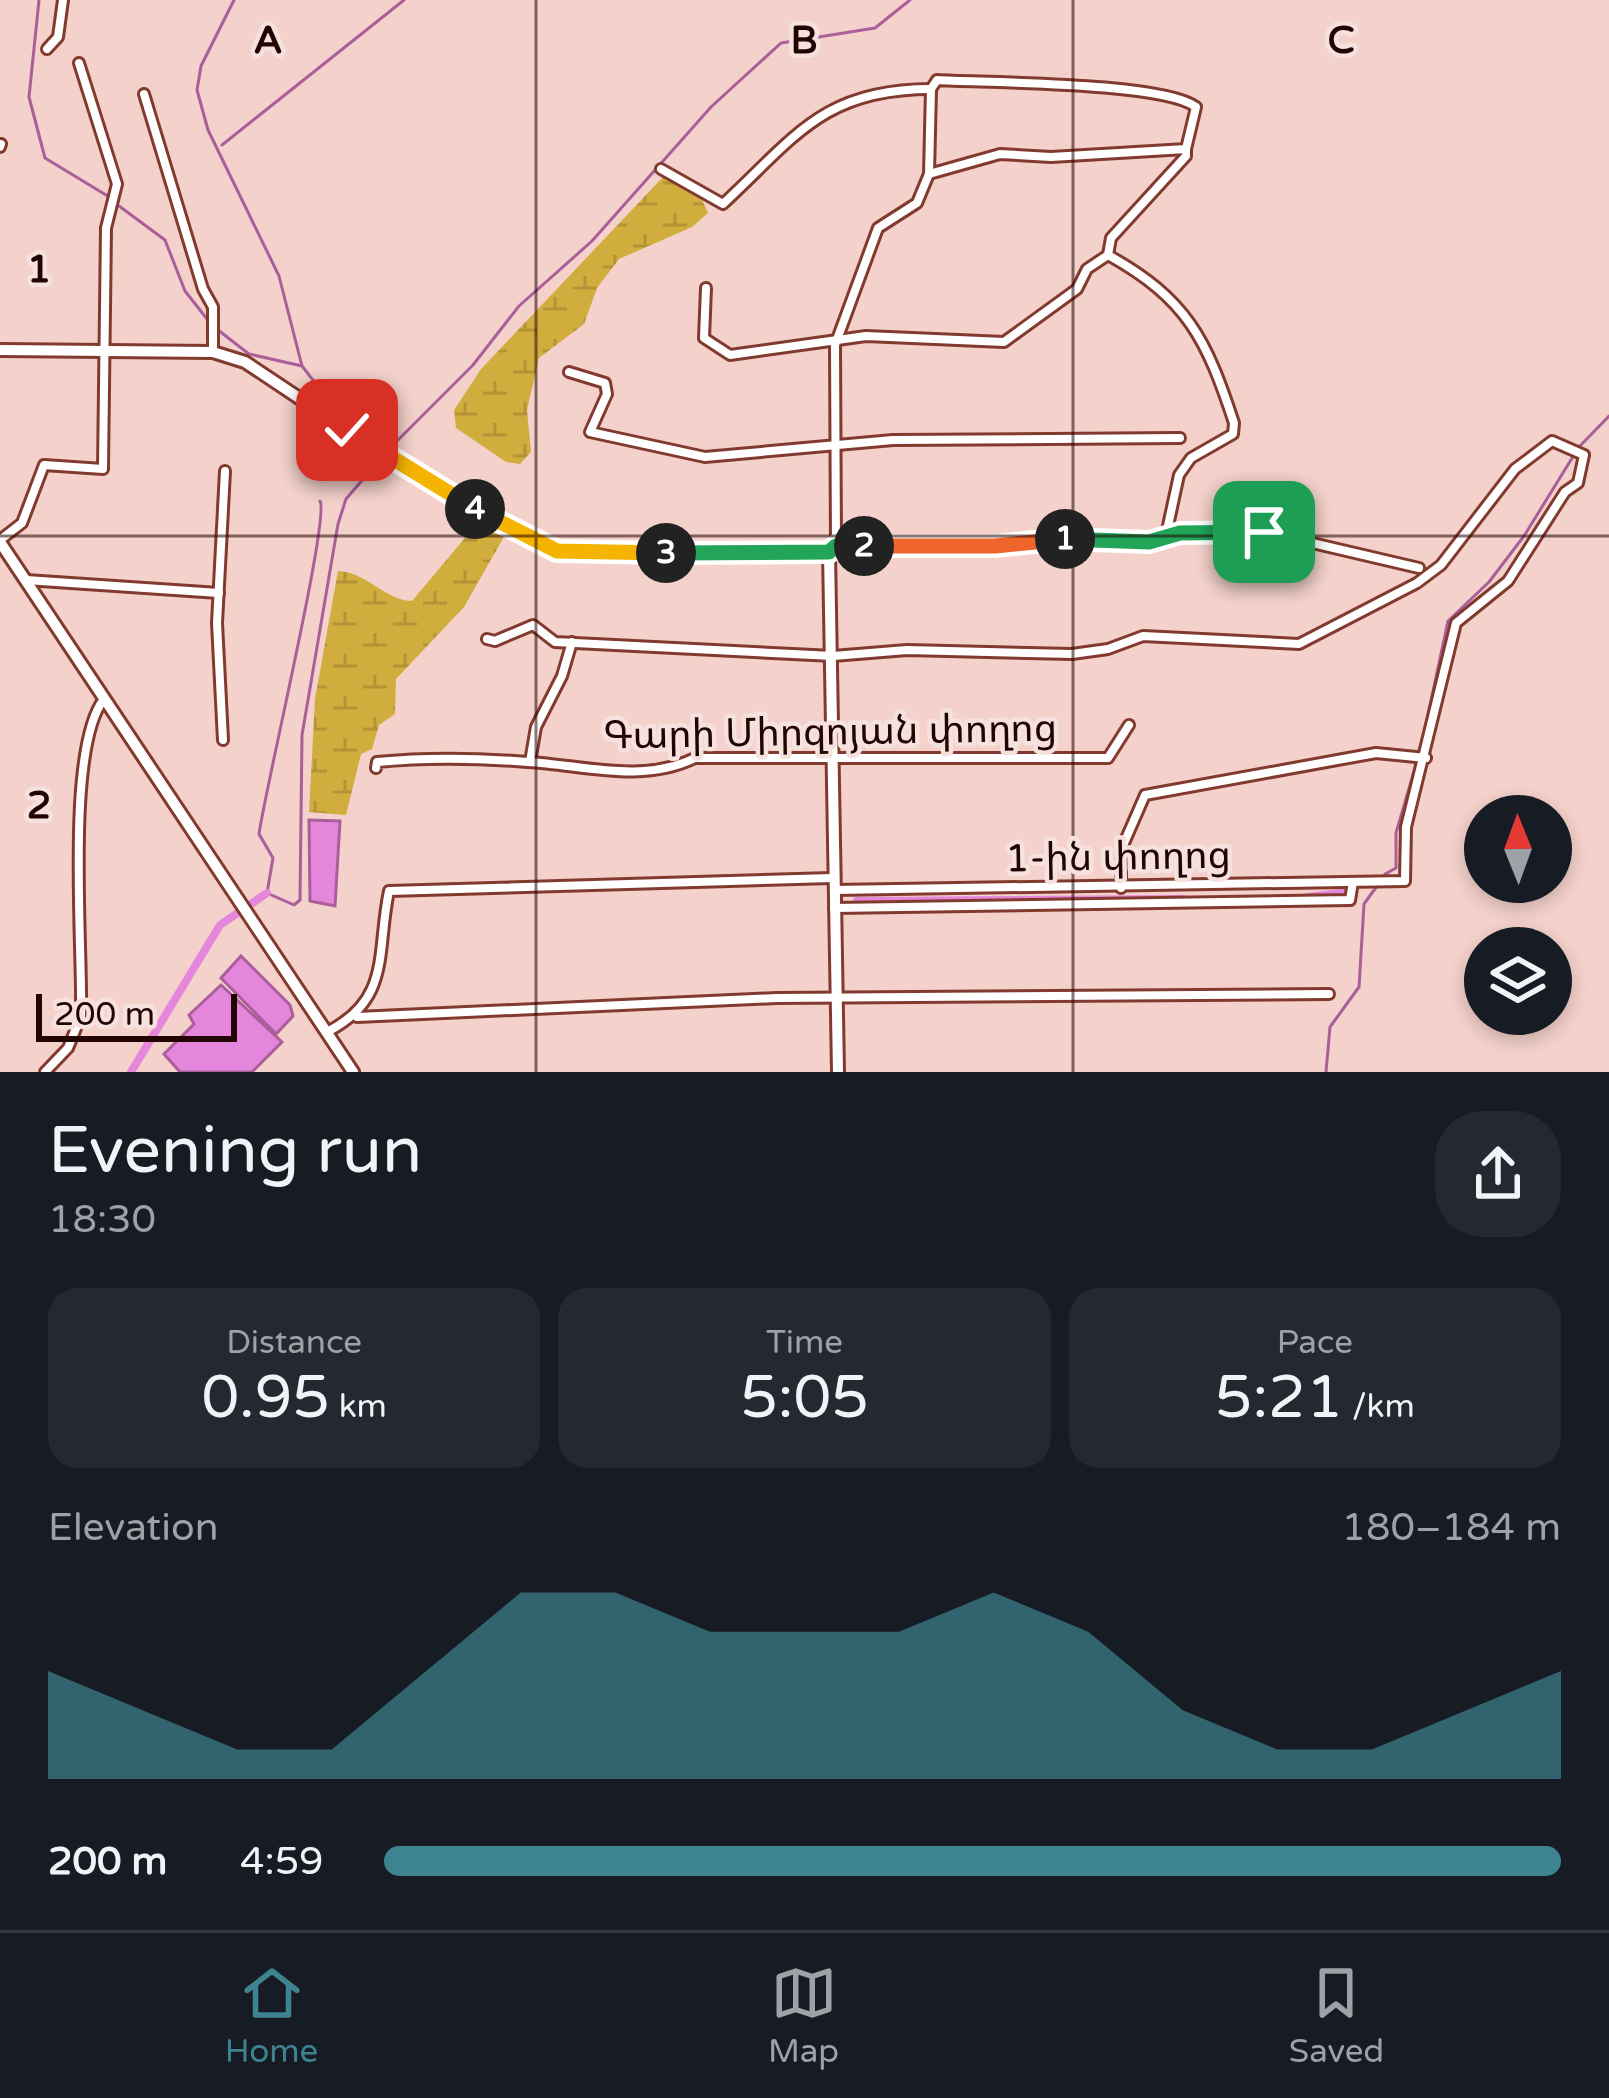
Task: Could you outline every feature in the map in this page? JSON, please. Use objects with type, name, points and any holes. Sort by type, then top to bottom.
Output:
[{"type":"main road","points":[[0,350],[213,352],[245,362],[510,531],[557,551],[833,549],[830,756],[838,1072]]},
{"type":"main road","points":[[0,541],[353,1072]]},
{"type":"street","points":[[47,49],[58,37],[63,0]]},
{"type":"street","points":[[0,541],[22,523],[44,464],[104,469],[106,228],[117,184],[79,63]]},
{"type":"street","points":[[706,288],[704,338],[730,355],[835,345],[866,336],[1004,342],[1077,289],[1087,269],[1108,255],[1112,238],[1186,157],[1196,107],[1184,99],[937,80],[931,89],[929,174],[916,203],[878,228],[835,345],[833,549],[995,546],[1066,539],[1149,542],[1166,535],[1264,532],[1419,568]]},
{"type":"street","points":[[662,169],[723,204],[833,106],[878,91],[931,89]]},
{"type":"street","points":[[144,94],[212,318],[213,352]]},
{"type":"street","points":[[929,174],[1000,154],[1051,157],[1186,149]]},
{"type":"street","points":[[1108,255],[1175,298],[1192,324],[1234,423],[1233,434],[1191,458],[1179,476],[1166,535]]},
{"type":"street","points":[[569,372],[605,383],[607,394],[590,432],[705,457],[834,442],[1180,438]]},
{"type":"street","points":[[488,639],[495,641],[533,625],[555,642],[717,654],[832,656],[907,650],[1072,653],[1108,649],[1143,636],[1299,644],[1417,584],[1441,565],[1515,469],[1552,441],[1584,455],[1584,470],[1508,581],[1456,623],[1426,758],[1376,753],[1145,794],[1120,850],[1121,888]]},
{"type":"street","points":[[224,740],[219,592],[225,471]]},
{"type":"street","points":[[25,580],[219,592]]},
{"type":"street","points":[[530,762],[536,727],[572,642]]},
{"type":"street","points":[[45,1072],[68,1048],[81,1016],[78,809],[94,716],[104,699]]},
{"type":"street","name":"Գարի Միրզոյան փողոց","points":[[376,768],[377,762],[401,759],[530,762],[607,773],[676,767],[695,758],[1108,758],[1129,725]]},
{"type":"street","name":"1-ին փողոց","points":[[357,1017],[380,972],[389,891],[832,884],[1021,890],[1405,881],[1406,827],[1426,758]]},
{"type":"street","points":[[833,908],[1350,900],[1354,882]]},
{"type":"street","points":[[1021,890],[1021,906]]},
{"type":"street","points":[[326,1032],[357,1017],[836,998],[1329,994]]},
{"type":"green space","points":[[664,176],[699,193],[708,213],[692,227],[619,259],[597,288],[584,324],[539,358],[527,410],[531,452],[520,464],[506,462],[456,428],[454,410],[481,369]]},
{"type":"green space","points":[[480,520],[505,535],[464,607],[396,679],[395,714],[379,725],[372,749],[361,754],[346,815],[309,812],[315,699],[338,571],[412,601]]},
{"type":"shaded area","points":[[309,820],[340,821],[335,906],[310,901]]},
{"type":"shaded area","points":[[241,956],[290,1005],[293,1016],[276,1034],[221,978]]},
{"type":"shaded area","points":[[221,985],[282,1042],[252,1072],[180,1072],[164,1054],[194,1024],[189,1015]]},
{"type":"waterway","points":[[39,0],[29,97],[45,158],[111,198]]},
{"type":"waterway","points":[[234,0],[201,66],[197,90],[208,130],[279,276],[302,366]]},
{"type":"waterway","points":[[222,145],[404,0]]},
{"type":"waterway","points":[[389,449],[473,365],[519,306],[592,241],[711,107],[781,43],[875,28],[910,0]]},
{"type":"waterway","points":[[119,206],[165,240],[185,291],[211,324]]},
{"type":"waterway","points":[[218,330],[249,354],[302,366],[345,421]]},
{"type":"waterway","points":[[1579,447],[1609,416]]},
{"type":"waterway","points":[[353,441],[366,471]]},
{"type":"waterway","points":[[1420,752],[1448,621],[1489,582],[1524,536],[1574,455]]},
{"type":"waterway","points":[[320,501],[316,554],[259,834],[273,858],[267,893],[294,905],[300,900],[302,735],[338,524],[346,499],[383,456]]},
{"type":"waterway","points":[[1385,874],[1396,868],[1396,833],[1417,761]]},
{"type":"waterway","points":[[1326,1072],[1330,1027],[1359,987],[1364,904],[1377,886]]},
{"type":"waterway","points":[[1307,897],[1351,892]]},
{"type":"waterway","points":[[131,1072],[220,925],[267,893]]},
{"type":"waterway","points":[[857,901],[1184,899]]},
{"type":"route","points":[[347,430],[510,531],[542,547],[575,554],[829,552],[836,546],[995,546],[1066,539],[1149,542],[1180,533],[1264,532]]}]
